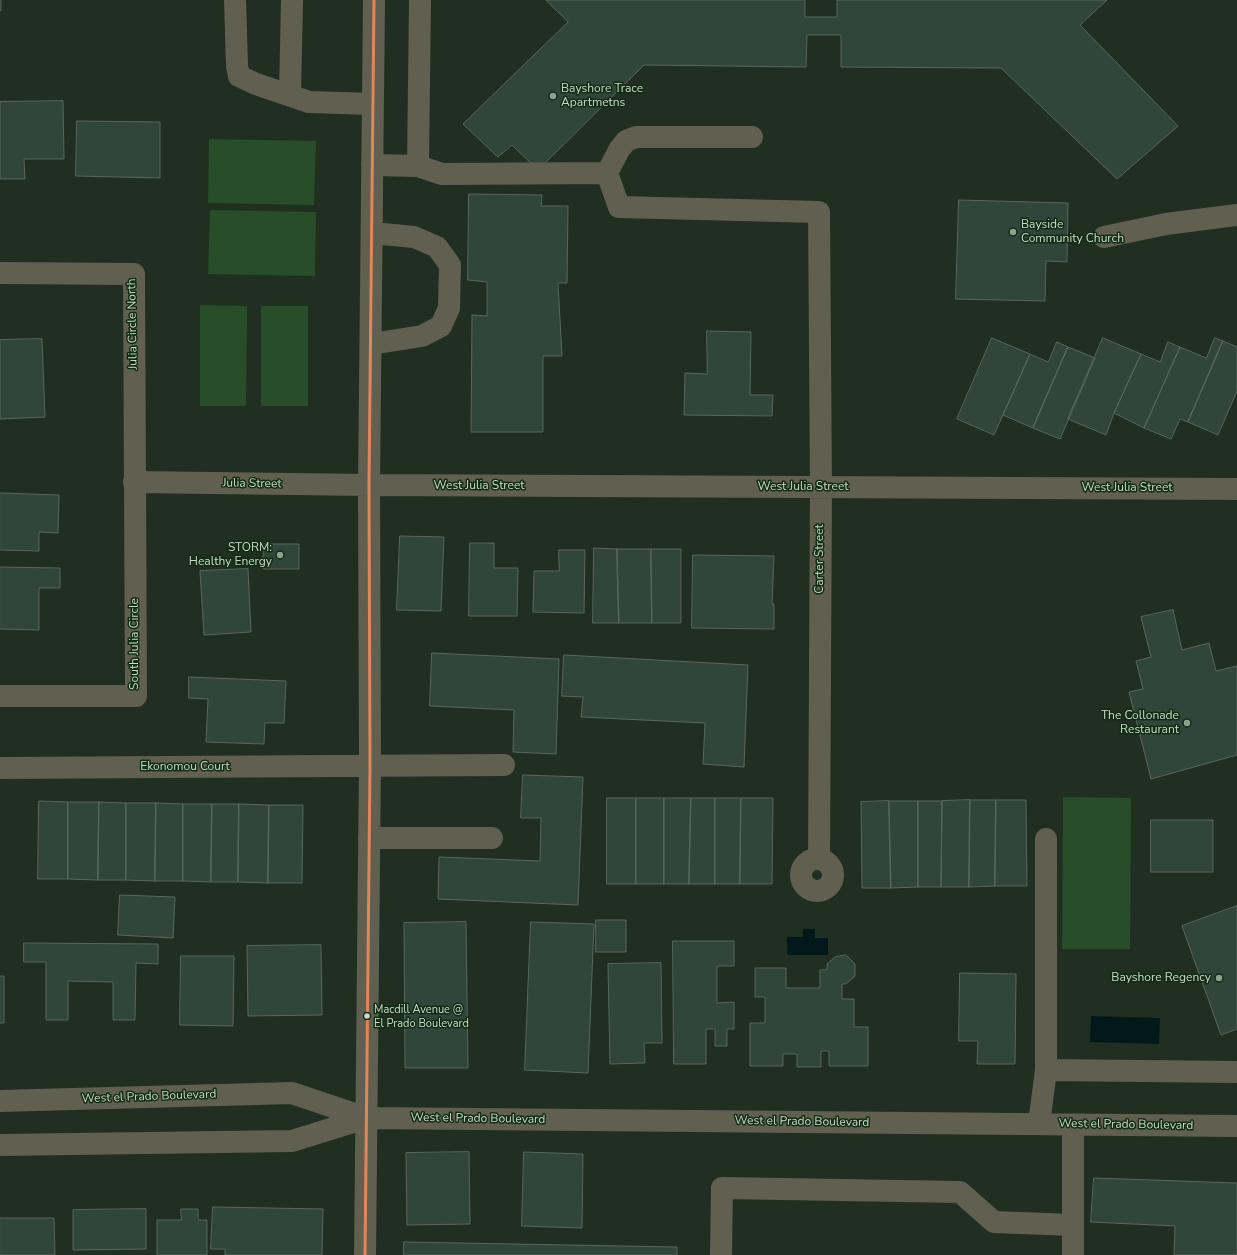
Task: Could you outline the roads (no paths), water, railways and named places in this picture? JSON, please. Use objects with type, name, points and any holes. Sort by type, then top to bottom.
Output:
[{"type":"street","points":[[235,0],[237,66],[239,76],[256,84],[308,102],[373,104]]},
{"type":"street","points":[[290,95],[292,0]]},
{"type":"street","points":[[365,1255],[370,765],[369,485],[374,0]]},
{"type":"street","points":[[418,166],[420,0]]},
{"type":"street","points":[[372,165],[418,166],[442,174],[607,172],[619,150],[626,141],[636,137],[752,137]]},
{"type":"street","name":"Carter Street","points":[[607,172],[619,207],[819,212],[821,487],[819,859]]},
{"type":"street","points":[[1104,237],[1166,224],[1237,215]]},
{"type":"street","points":[[371,344],[422,336],[441,326],[449,308],[450,265],[437,247],[414,237],[372,234]]},
{"type":"street","name":"Julia Circle North","points":[[0,273],[134,274],[134,482]]},
{"type":"street","name":"Julia Street","points":[[134,482],[369,485]]},
{"type":"street","name":"South Julia Circle","points":[[0,696],[136,696],[134,482]]},
{"type":"street","name":"West Julia Street","points":[[369,485],[1237,489]]},
{"type":"street","name":"Ekonomou Court","points":[[0,768],[504,765]]},
{"type":"street","points":[[369,838],[492,838]]},
{"type":"street","points":[[1040,1124],[1046,1070],[1046,839]]},
{"type":"street","points":[[1046,1070],[1237,1072]]},
{"type":"street","name":"West el Prado Boulevard","points":[[0,1101],[292,1093],[366,1118]]},
{"type":"street","name":"West el Prado Boulevard","points":[[0,1145],[292,1141],[366,1118],[1237,1126]]},
{"type":"street","points":[[1072,1125],[1072,1255]]},
{"type":"street","points":[[721,1255],[722,1188],[960,1192],[994,1222],[1072,1225]]},
{"type":"place","name":"Bayshore Trace Apartmetns","points":[[553,96]]},
{"type":"place","name":"Bayside Community Church","points":[[1013,232]]},
{"type":"place","name":"STORM: Healthy Energy","points":[[280,555]]},
{"type":"place","name":"The Collonade Restaurant","points":[[1187,723]]},
{"type":"place","name":"Bayshore Regency","points":[[1219,978]]},
{"type":"place","name":"Macdill Avenue @ El Prado Boulevard","points":[[367,1016]]}]
